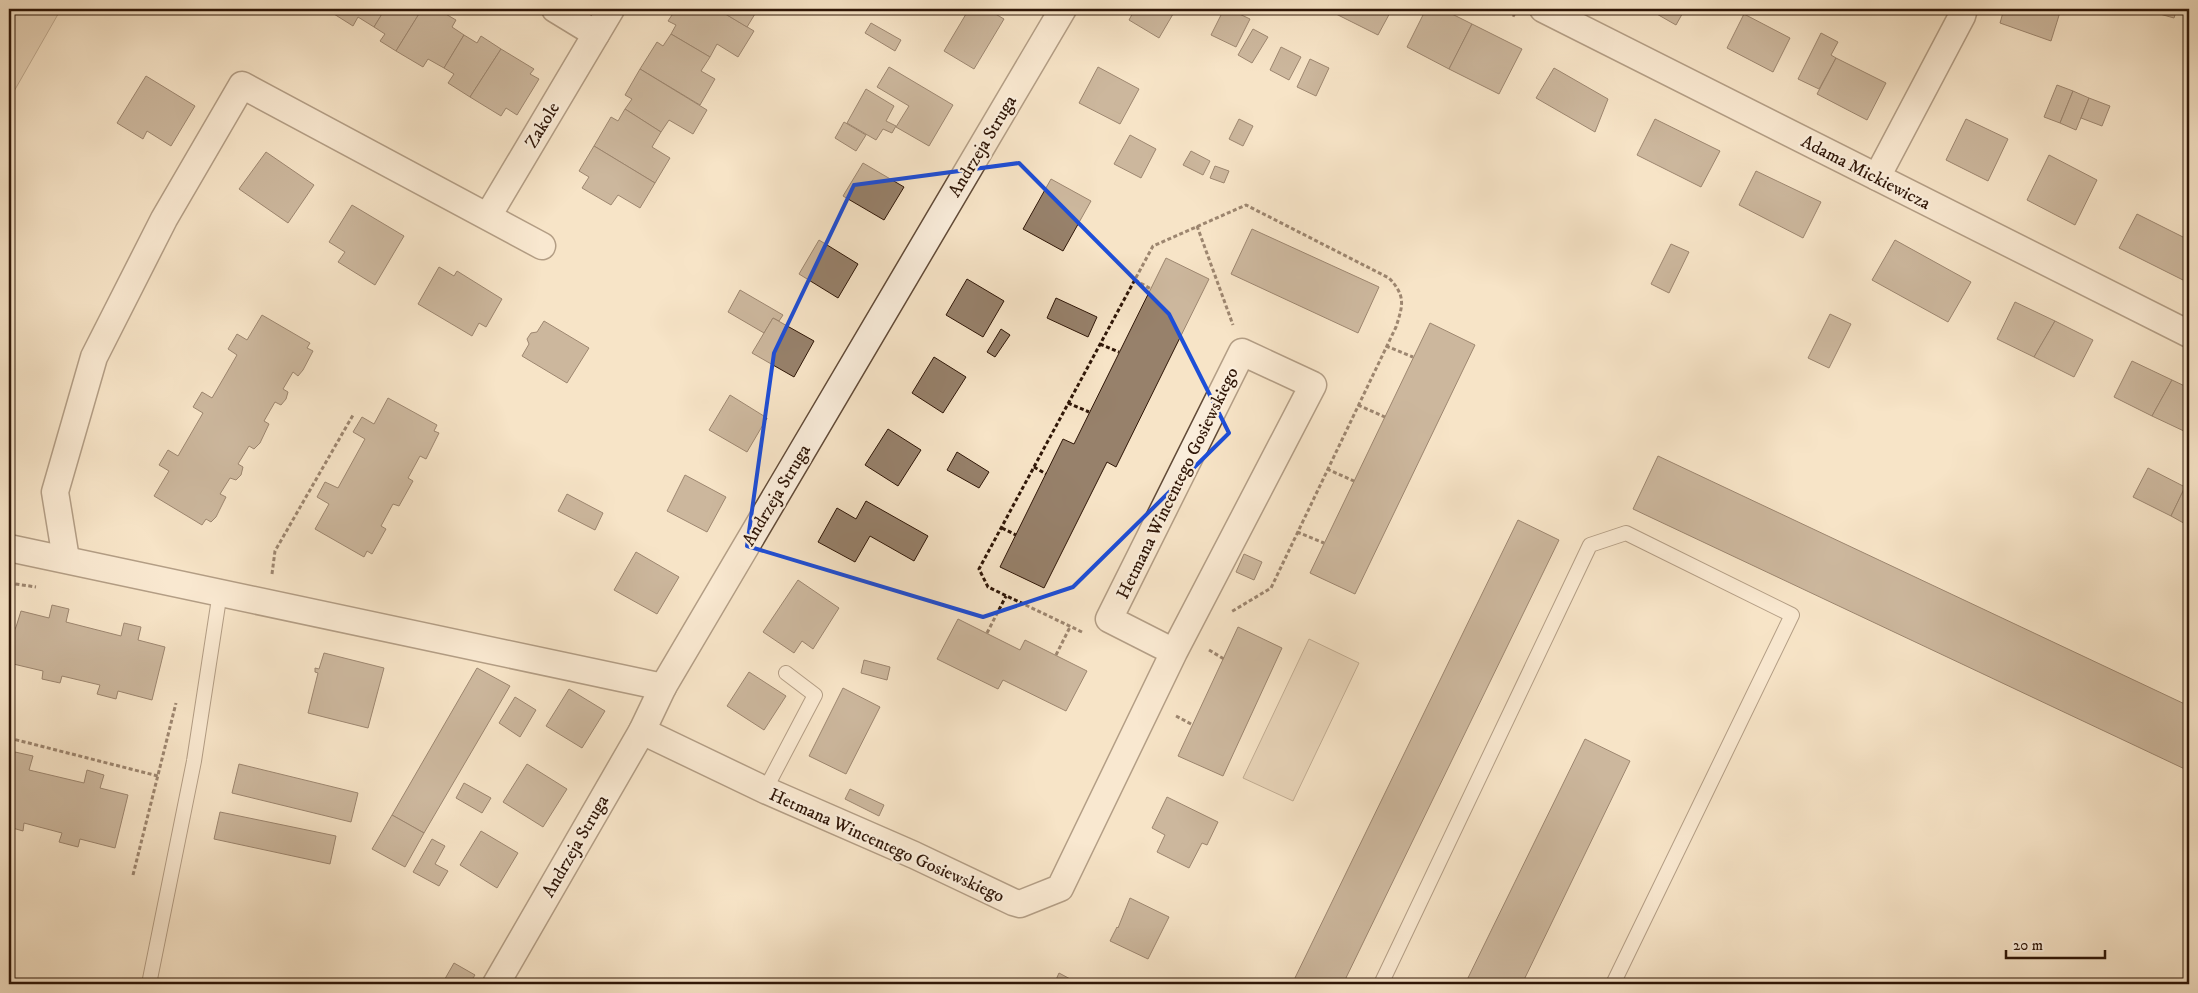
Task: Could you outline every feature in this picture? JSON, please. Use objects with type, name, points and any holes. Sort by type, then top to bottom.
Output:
[{"type":"street","points":[[555,9],[596,34]]},
{"type":"street","name":"Zakole","points":[[488,216],[611,9]]},
{"type":"street","name":"Andrzeja Struga","points":[[496,984],[642,731],[663,687],[1063,9]]},
{"type":"street","name":"Adama Mickiewicza","points":[[1544,9],[2189,334]]},
{"type":"street","points":[[1877,177],[1964,9]]},
{"type":"street","points":[[66,559],[55,492],[94,357],[164,219],[242,85],[542,246]]},
{"type":"street","name":"Hetmana Wincentego Gosiewskiego","points":[[642,731],[765,790],[914,854],[1020,904],[1060,888],[1174,652],[1313,385],[1242,352],[1109,619],[1174,652]]},
{"type":"street","points":[[9,548],[663,687]]},
{"type":"lane","points":[[1381,984],[1590,545],[1626,533],[1792,615],[1613,984]]},
{"type":"lane","points":[[149,984],[194,761],[220,592]]},
{"type":"lane","points":[[765,790],[815,695],[786,674]]},
{"type":"path","points":[[1197,226],[1242,352]]},
{"type":"path","points":[[1135,280],[1150,289]]},
{"type":"path","points":[[1100,344],[1119,352]]},
{"type":"path","points":[[1386,346],[1413,357]]},
{"type":"path","points":[[1068,403],[1089,412]]},
{"type":"path","points":[[1358,405],[1385,417]]},
{"type":"path","points":[[272,581],[275,551],[353,415]]},
{"type":"path","points":[[1034,467],[1046,474]]},
{"type":"path","points":[[1327,470],[1354,481]]},
{"type":"path","points":[[1002,528],[1016,535]]},
{"type":"path","points":[[1297,532],[1324,543]]},
{"type":"path","points":[[9,583],[37,587]]},
{"type":"path","points":[[987,633],[1006,596]]},
{"type":"path","points":[[1056,655],[1070,627]]},
{"type":"path","points":[[1203,647],[1224,659]]},
{"type":"path","points":[[133,875],[179,694]]},
{"type":"path","points":[[1171,713],[1193,725]]},
{"type":"path","points":[[9,738],[158,776]]},
{"type":"highlighted area","points":[[1019,163],[1169,314],[1229,433],[1073,587],[983,617],[747,546],[774,353],[854,185]]},
{"type":"shaded area","points":[[9,9],[61,9],[9,100]]},
{"type":"shaded area","points":[[1309,639],[1359,663],[1293,801],[1243,778]]},
{"type":"building","points":[[326,9],[385,9],[374,27],[358,17],[353,26]]},
{"type":"building","points":[[385,9],[422,9],[396,51],[380,41],[385,34],[374,27]]},
{"type":"building","points":[[422,9],[437,9],[456,20],[452,27],[464,35],[444,68],[428,59],[423,67],[396,51]]},
{"type":"building","points":[[676,9],[717,9],[754,31],[738,57],[717,44],[710,57],[671,34],[676,25],[668,21]]},
{"type":"building","points":[[717,9],[758,9],[747,27]]},
{"type":"building","points":[[969,9],[987,9],[1004,19],[974,69],[944,51]]},
{"type":"building","points":[[1135,9],[1176,9],[1159,38],[1129,20]]},
{"type":"building","points":[[1224,9],[1229,9],[1250,19],[1236,47],[1211,35]]},
{"type":"building","points":[[1334,9],[1392,9],[1378,35],[1332,12]]},
{"type":"building","points":[[1426,9],[1442,9],[1472,24],[1449,69],[1407,47]]},
{"type":"building","points":[[1648,9],[1685,9],[1676,25]]},
{"type":"building","points":[[2004,9],[2061,9],[2051,41],[2000,23]]},
{"type":"building","points":[[2142,9],[2177,9],[2174,18]]},
{"type":"building","points":[[1744,14],[1790,38],[1773,72],[1727,48]]},
{"type":"building","points":[[871,23],[901,40],[895,51],[865,33]]},
{"type":"building","points":[[1472,24],[1522,49],[1499,94],[1449,69]]},
{"type":"building","points":[[1253,29],[1268,37],[1252,63],[1238,55]]},
{"type":"building","points":[[1821,33],[1838,42],[1831,55],[1836,58],[1819,89],[1798,79]]},
{"type":"building","points":[[671,34],[710,57],[701,71],[715,79],[700,105],[640,69],[657,42],[663,46]]},
{"type":"building","points":[[464,35],[477,43],[481,36],[501,49],[470,97],[448,83],[454,74],[444,68]]},
{"type":"building","points":[[1281,47],[1301,57],[1289,80],[1270,70]]},
{"type":"building","points":[[501,49],[534,69],[530,74],[539,79],[517,115],[506,108],[501,116],[470,97]]},
{"type":"building","points":[[1836,58],[1886,83],[1867,120],[1817,94]]},
{"type":"building","points":[[1310,59],[1329,68],[1316,96],[1297,87]]},
{"type":"building","points":[[889,67],[953,105],[929,146],[896,127],[909,106],[877,87]]},
{"type":"building","points":[[1098,67],[1139,89],[1120,124],[1079,103]]},
{"type":"building","points":[[1554,68],[1608,99],[1595,132],[1536,98]]},
{"type":"building","points":[[640,69],[707,110],[693,134],[669,120],[661,132],[625,109],[632,99],[625,95]]},
{"type":"building","points":[[146,76],[195,106],[171,146],[147,131],[143,139],[117,123]]},
{"type":"building","points":[[2057,85],[2073,91],[2060,123],[2044,117]]},
{"type":"building","points":[[866,89],[894,106],[886,121],[896,126],[892,133],[883,129],[876,140],[847,123]]},
{"type":"building","points":[[2073,91],[2089,98],[2076,130],[2060,123]]},
{"type":"building","points":[[2089,98],[2110,106],[2102,126],[2081,118]]},
{"type":"building","points":[[625,109],[661,132],[652,147],[670,158],[655,183],[594,146],[611,117],[618,121]]},
{"type":"building","points":[[1239,119],[1253,126],[1243,146],[1229,139]]},
{"type":"building","points":[[1655,119],[1720,151],[1701,187],[1637,155]]},
{"type":"building","points":[[1966,119],[2008,139],[1988,181],[1946,160]]},
{"type":"building","points":[[844,122],[866,135],[856,151],[835,138]]},
{"type":"building","points":[[1130,135],[1156,149],[1141,178],[1114,164]]},
{"type":"building","points":[[594,146],[655,183],[640,208],[618,195],[611,205],[582,188],[589,177],[579,171]]},
{"type":"building","points":[[1191,151],[1210,161],[1203,175],[1183,165]]},
{"type":"building","points":[[266,152],[314,185],[288,223],[239,189]]},
{"type":"building","points":[[2049,155],[2097,180],[2075,225],[2027,200]]},
{"type":"building","points":[[863,163],[904,187],[884,220],[843,196]]},
{"type":"building","points":[[1215,166],[1229,171],[1224,183],[1210,178]]},
{"type":"building","points":[[1756,171],[1821,202],[1803,238],[1739,205]]},
{"type":"building","points":[[1051,179],[1091,201],[1063,251],[1023,229]]},
{"type":"building","points":[[352,205],[404,236],[375,285],[338,262],[345,252],[329,242]]},
{"type":"building","points":[[2137,214],[2189,240],[2189,267],[2183,280],[2119,248]]},
{"type":"building","points":[[1252,229],[1379,287],[1358,333],[1231,274]]},
{"type":"building","points":[[819,240],[858,264],[838,298],[799,274]]},
{"type":"building","points":[[1895,240],[1971,282],[1948,322],[1872,280]]},
{"type":"building","points":[[1671,244],[1689,252],[1669,293],[1651,284]]},
{"type":"building","points":[[1166,258],[1209,279],[1116,467],[1107,462],[1044,588],[1000,567],[1063,439],[1074,444]]},
{"type":"building","points":[[439,267],[454,276],[457,271],[502,299],[486,327],[479,323],[472,336],[418,304]]},
{"type":"building","points":[[967,279],[1004,301],[983,337],[946,315]]},
{"type":"building","points":[[740,290],[783,315],[779,321],[773,318],[764,333],[728,312]]},
{"type":"building","points":[[1056,298],[1097,317],[1088,337],[1047,318]]},
{"type":"building","points":[[2015,302],[2055,321],[2034,357],[1997,339]]},
{"type":"building","points":[[1830,314],[1851,324],[1829,368],[1808,358]]},
{"type":"building","points":[[262,315],[310,343],[307,348],[313,351],[303,370],[298,376],[293,372],[283,389],[288,392],[286,399],[281,405],[275,402],[264,421],[269,424],[260,443],[254,449],[249,446],[238,464],[243,467],[241,475],[236,480],[230,478],[220,494],[226,497],[216,517],[211,522],[206,519],[202,525],[154,496],[169,471],[159,465],[168,450],[178,456],[203,413],[193,407],[202,392],[212,398],[237,355],[228,349],[237,334],[247,340]]},
{"type":"building","points":[[773,318],[814,341],[794,377],[752,353]]},
{"type":"building","points":[[544,321],[589,348],[567,383],[522,356],[529,344],[527,339],[531,333],[537,332]]},
{"type":"building","points":[[2055,321],[2093,340],[2074,377],[2034,357]]},
{"type":"building","points":[[1430,323],[1475,345],[1355,594],[1310,573]]},
{"type":"building","points":[[1001,329],[1010,335],[995,357],[987,352]]},
{"type":"building","points":[[934,357],[966,377],[943,413],[912,393]]},
{"type":"building","points":[[2132,361],[2172,380],[2152,416],[2114,397]]},
{"type":"building","points":[[2172,380],[2189,388],[2189,427],[2186,432],[2152,416]]},
{"type":"building","points":[[730,395],[767,418],[747,452],[709,430]]},
{"type":"building","points":[[388,398],[437,425],[434,431],[439,433],[426,459],[420,456],[408,478],[413,481],[399,506],[393,504],[381,526],[386,529],[372,554],[367,551],[364,557],[315,529],[329,504],[317,497],[325,482],[338,488],[365,439],[353,432],[362,417],[374,424]]},
{"type":"building","points":[[888,429],[921,450],[898,486],[865,465]]},
{"type":"building","points":[[957,452],[989,472],[979,488],[947,470]]},
{"type":"building","points":[[1658,456],[2189,706],[2189,771],[1633,509]]},
{"type":"building","points":[[2148,468],[2185,487],[2171,516],[2133,497]]},
{"type":"building","points":[[685,475],[726,497],[707,532],[667,511]]},
{"type":"building","points":[[2185,487],[2189,490],[2189,526],[2171,516]]},
{"type":"building","points":[[567,494],[603,513],[595,530],[558,511]]},
{"type":"building","points":[[866,501],[928,536],[914,561],[870,536],[855,562],[818,542],[837,508],[856,519]]},
{"type":"building","points":[[1518,520],[1559,540],[1343,984],[1292,984]]},
{"type":"building","points":[[636,552],[679,577],[657,614],[614,590]]},
{"type":"building","points":[[1244,554],[1262,562],[1254,580],[1236,572]]},
{"type":"building","points":[[798,580],[839,608],[813,649],[802,641],[794,653],[763,632]]},
{"type":"building","points":[[52,605],[69,609],[66,622],[121,636],[124,623],[141,627],[138,640],[165,647],[152,700],[118,691],[116,699],[97,694],[100,685],[62,676],[60,683],[42,679],[43,671],[9,663],[13,640],[12,635],[21,611],[49,618]]},
{"type":"building","points":[[958,619],[1020,650],[1025,640],[1087,671],[1066,711],[1003,680],[998,689],[937,659]]},
{"type":"building","points":[[1238,627],[1282,648],[1223,776],[1178,756]]},
{"type":"building","points":[[324,653],[384,668],[368,728],[308,713],[318,673],[315,672],[315,668],[319,669]]},
{"type":"building","points":[[864,660],[890,667],[887,680],[861,673]]},
{"type":"building","points":[[477,668],[510,686],[424,833],[392,815]]},
{"type":"building","points":[[749,672],[786,696],[764,730],[727,706]]},
{"type":"building","points":[[843,688],[880,707],[846,774],[809,756]]},
{"type":"building","points":[[569,689],[605,711],[582,748],[546,726]]},
{"type":"building","points":[[515,697],[536,710],[520,737],[499,723]]},
{"type":"building","points":[[1585,739],[1630,761],[1522,984],[1465,984]]},
{"type":"building","points":[[15,752],[33,756],[29,770],[84,783],[87,770],[104,775],[100,788],[128,795],[115,848],[80,839],[78,847],[59,842],[62,833],[24,823],[23,831],[9,827],[9,764],[12,765]]},
{"type":"building","points":[[239,764],[358,793],[351,822],[232,793]]},
{"type":"building","points":[[527,764],[567,789],[543,827],[503,802]]},
{"type":"building","points":[[464,783],[491,798],[482,813],[456,798]]},
{"type":"building","points":[[850,789],[884,805],[879,816],[845,799]]},
{"type":"building","points":[[1167,797],[1218,822],[1207,845],[1202,843],[1189,868],[1157,852],[1165,835],[1152,828]]},
{"type":"building","points":[[220,812],[336,836],[330,864],[214,839]]},
{"type":"building","points":[[392,815],[424,833],[405,867],[372,849]]},
{"type":"building","points":[[481,831],[518,853],[497,888],[460,865]]},
{"type":"building","points":[[432,839],[445,846],[435,864],[448,871],[439,886],[413,872]]},
{"type":"building","points":[[1130,898],[1169,917],[1148,959],[1110,941],[1118,928]]},
{"type":"building","points":[[454,963],[475,975],[469,984],[442,984]]},
{"type":"building","points":[[1059,973],[1074,981],[1084,984],[1054,984]]}]
